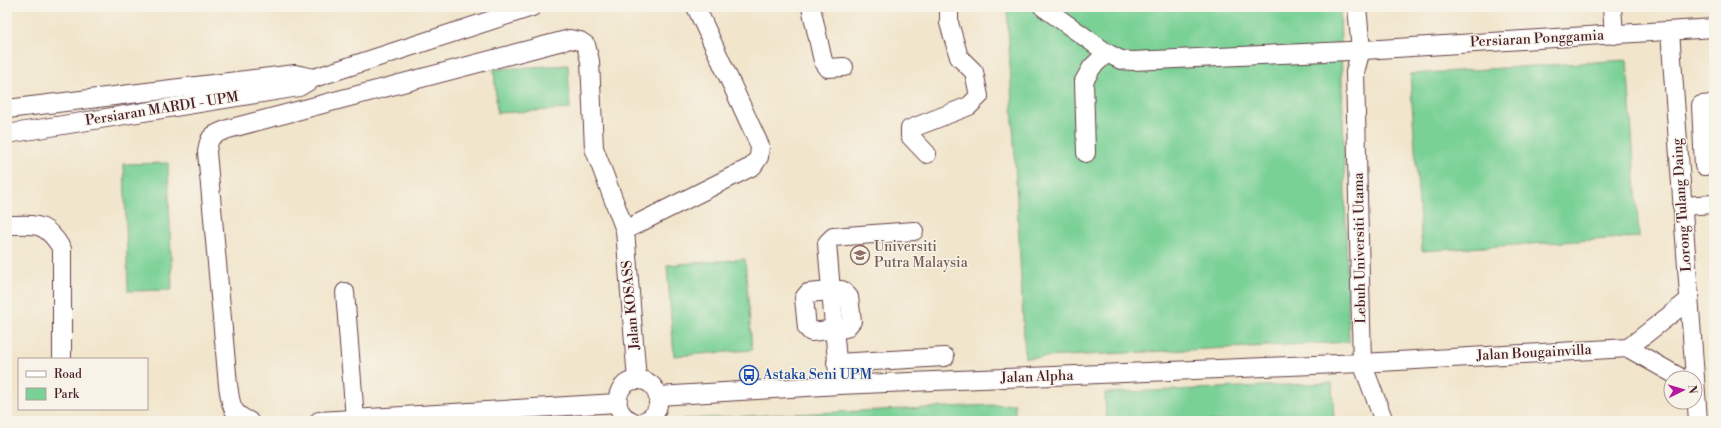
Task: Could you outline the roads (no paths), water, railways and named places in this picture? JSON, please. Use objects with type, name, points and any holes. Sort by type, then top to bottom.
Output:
[{"type":"street","name":"Persiaran MARDI - UPM","points":[[7,134],[299,87],[314,78],[532,7]]},
{"type":"street","points":[[625,230],[753,166],[759,157],[760,146],[696,7]]},
{"type":"street","points":[[811,7],[823,61],[828,68],[844,67]]},
{"type":"street","points":[[927,154],[910,136],[910,129],[969,106],[979,96],[974,72],[959,57],[949,23],[949,7]]},
{"type":"street","name":"Persiaran Ponggamia","points":[[1043,7],[1107,53],[1121,60],[1133,61],[1354,50],[1714,28]]},
{"type":"street","name":"Lebuh Universiti Utama","points":[[1346,7],[1354,50]]},
{"type":"street","name":"Lebuh Universiti Utama","points":[[1358,7],[1354,50],[1362,363],[1384,421]]},
{"type":"street","points":[[1612,7],[1614,35]]},
{"type":"street","name":"Lorong Tulang Daing","points":[[1670,31],[1689,300],[1692,370]]},
{"type":"street","name":"Jalan KOSASS","points":[[249,421],[235,413],[232,408],[228,385],[207,152],[208,140],[214,134],[228,129],[570,39],[580,41],[586,46],[590,61],[594,148],[625,230],[637,380]]},
{"type":"street","points":[[1086,153],[1084,81],[1092,67],[1107,53]]},
{"type":"street","name":"Persiaran MARDI - UPM","points":[[7,109],[294,74],[314,78]]},
{"type":"street","points":[[1714,104],[1701,105],[1704,166],[1714,165]]},
{"type":"street","points":[[1682,206],[1714,204]]},
{"type":"street","points":[[7,225],[37,225],[53,234],[62,249],[62,358]]},
{"type":"street","points":[[839,385],[827,243],[829,239],[833,237],[914,231]]},
{"type":"street","points":[[831,290],[808,292],[804,298],[807,328],[811,332],[834,330]]},
{"type":"street","points":[[345,292],[355,419]]},
{"type":"street","points":[[1669,370],[1628,348],[1689,300]]},
{"type":"street","name":"Jalan Bougainvilla","points":[[1362,363],[1628,348]]},
{"type":"street","points":[[836,363],[945,357]]},
{"type":"street","name":"Jalan Alpha","points":[[658,396],[839,385],[1362,363]]},
{"type":"street","points":[[632,421],[622,415],[617,403],[620,389],[626,384],[637,380],[645,381],[651,385],[658,396],[657,410],[653,416],[644,421]]},
{"type":"street","points":[[319,421],[435,418],[617,403]]},
{"type":"street","name":"Lorong Tulang Daing","points":[[1696,410],[1698,421]]},
{"type":"place","name":"Universiti Putra Malaysia","points":[[860,255]]},
{"type":"place","name":"Astaka Seni UPM","points":[[749,375]]}]
